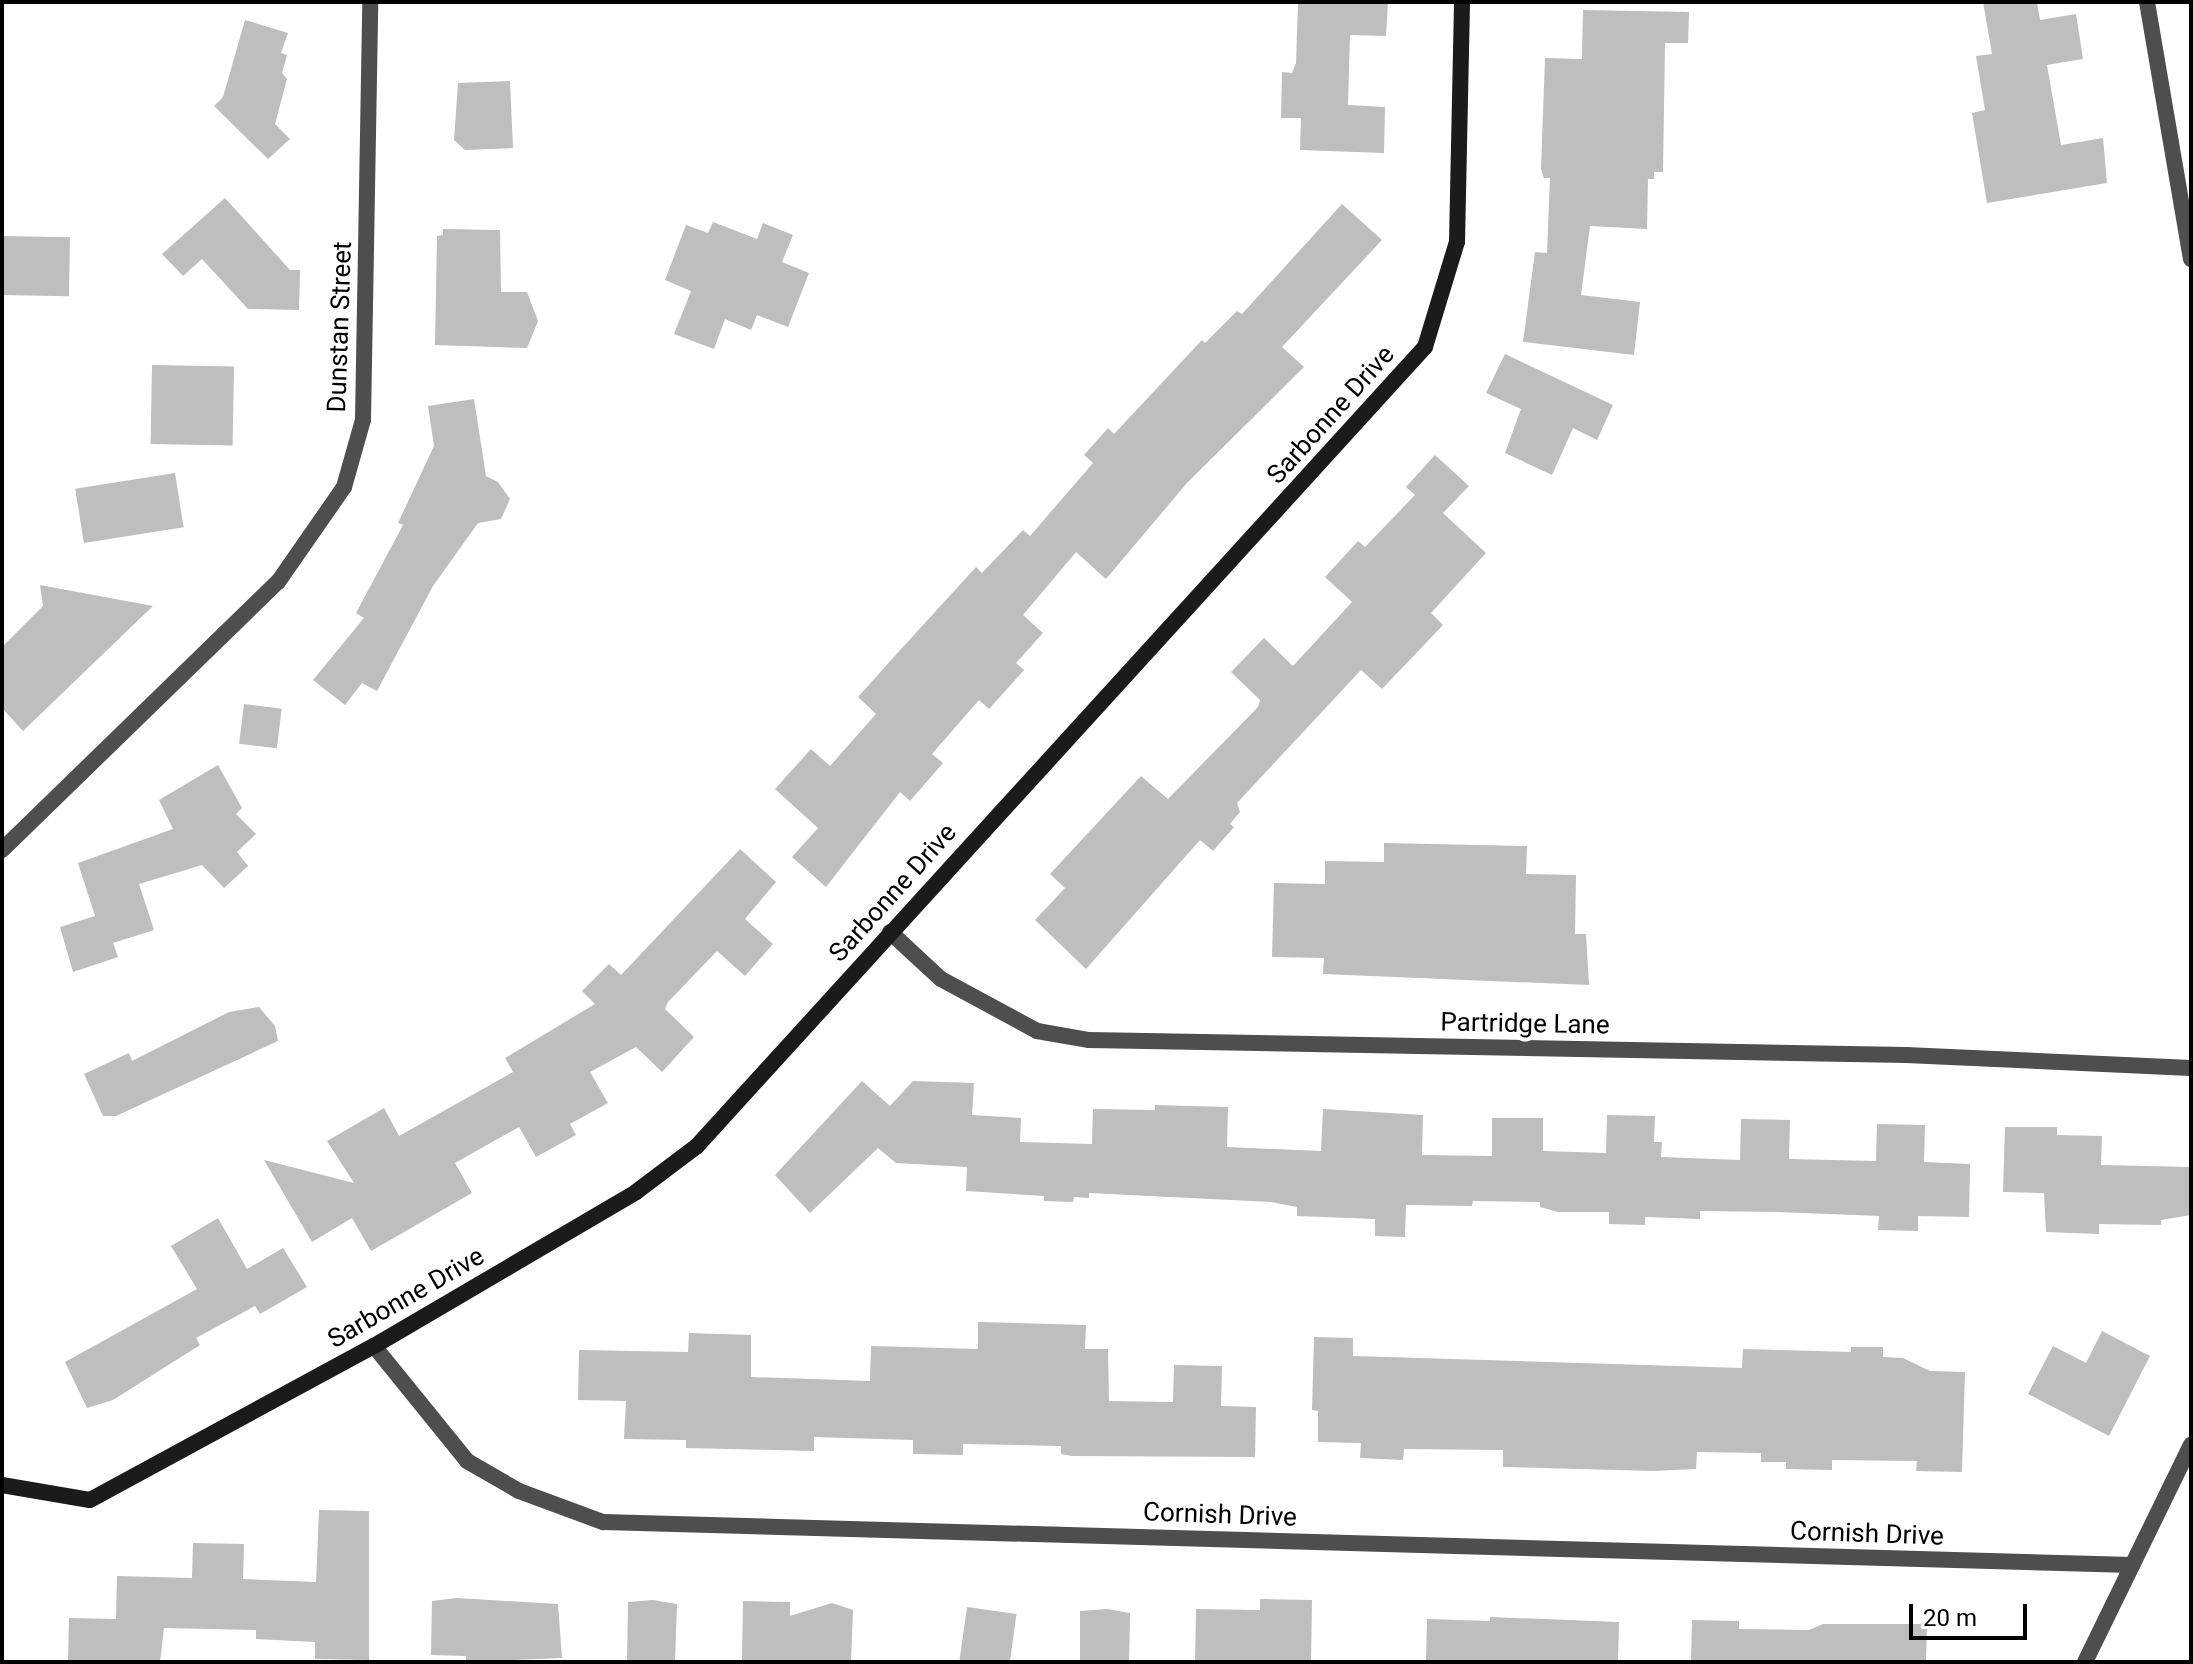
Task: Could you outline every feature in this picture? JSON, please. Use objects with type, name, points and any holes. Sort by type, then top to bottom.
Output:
[{"type":"street","name":"Dunstan Street","points":[[2,850],[278,582],[344,487],[363,420],[370,2]]},
{"type":"street","name":"Sarbonne Drive","points":[[2,1485],[90,1500],[374,1346],[671,1168],[697,1146],[1425,347],[1457,242],[1462,2]]},
{"type":"street","points":[[2147,2],[2191,259]]},
{"type":"street","name":"Partridge Lane","points":[[890,932],[941,979],[1037,1031],[1089,1040],[1890,1054],[2191,1068]]},
{"type":"street","name":"Cornish Drive","points":[[374,1346],[467,1461],[519,1491],[603,1522],[2132,1565]]},
{"type":"street","points":[[2085,1662],[2191,1445]]},
{"type":"building","points":[[1298,2],[1388,2],[1386,36],[1350,35],[1348,105],[1385,107],[1384,153],[1300,150],[1301,118],[1281,118],[1282,72],[1292,73],[1296,63]]},
{"type":"building","points":[[1983,2],[2037,2],[2040,20],[2076,14],[2083,59],[2047,65],[2061,145],[2103,138],[2107,183],[1987,203],[1972,113],[1985,110],[1976,56],[1992,54]]},
{"type":"building","points":[[1583,10],[1689,12],[1688,43],[1665,43],[1663,172],[1654,172],[1654,179],[1648,179],[1647,229],[1590,226],[1581,295],[1640,302],[1634,355],[1523,342],[1535,252],[1547,253],[1550,178],[1544,178],[1541,169],[1545,58],[1582,59]]},
{"type":"building","points":[[245,20],[288,33],[281,53],[287,55],[282,73],[287,79],[275,124],[290,139],[268,159],[214,106],[223,97]]},
{"type":"building","points":[[510,81],[513,148],[465,150],[454,140],[458,83]]},
{"type":"building","points":[[225,198],[290,270],[300,270],[299,310],[248,309],[202,259],[183,276],[162,254]]},
{"type":"building","points":[[1342,204],[1382,240],[1282,347],[1304,367],[1187,483],[1106,579],[1076,552],[1023,615],[1043,633],[1016,663],[1024,670],[989,709],[979,700],[932,754],[943,763],[910,801],[900,792],[826,887],[792,857],[818,828],[775,789],[811,749],[830,766],[876,714],[858,697],[892,659],[976,567],[982,573],[1023,530],[1030,536],[1093,463],[1084,455],[1108,428],[1114,434],[1202,340],[1205,343],[1237,311],[1242,314]]},
{"type":"building","points":[[713,222],[757,239],[763,223],[793,235],[782,262],[809,273],[788,327],[757,315],[751,330],[725,319],[714,349],[674,334],[691,291],[665,280],[686,225],[708,233]]},
{"type":"building","points":[[443,229],[500,230],[501,292],[527,292],[538,321],[527,348],[435,345],[437,236],[443,235]]},
{"type":"building","points":[[2,236],[70,237],[69,296],[2,295]]},
{"type":"building","points":[[1505,354],[1613,405],[1597,440],[1573,428],[1552,475],[1505,453],[1521,409],[1486,393]]},
{"type":"building","points":[[152,365],[234,366],[233,445],[151,444]]},
{"type":"building","points":[[474,399],[486,476],[498,482],[510,499],[501,519],[478,523],[433,586],[377,691],[362,683],[345,705],[313,680],[364,618],[356,613],[403,525],[398,523],[434,446],[428,406]]},
{"type":"building","points":[[1435,455],[1469,486],[1443,513],[1486,553],[1431,613],[1443,625],[1382,689],[1361,670],[1237,803],[1240,812],[1230,824],[1234,827],[1213,851],[1200,840],[1086,969],[1035,920],[1065,888],[1050,874],[1141,776],[1168,799],[1258,707],[1260,700],[1231,672],[1264,638],[1293,666],[1352,602],[1325,577],[1358,541],[1365,547],[1415,495],[1406,487]]},
{"type":"building","points":[[175,473],[184,527],[84,543],[75,489]]},
{"type":"building","points":[[40,585],[153,606],[23,731],[2,708],[2,647],[43,606]]},
{"type":"building","points":[[244,704],[282,709],[277,748],[239,744]]},
{"type":"building","points":[[218,765],[242,808],[236,814],[256,834],[237,852],[248,866],[224,888],[202,865],[139,884],[154,930],[113,943],[118,957],[73,972],[60,927],[95,916],[78,863],[173,829],[159,800]]},
{"type":"building","points":[[1384,843],[1527,846],[1526,874],[1576,875],[1575,934],[1586,934],[1589,985],[1323,974],[1324,958],[1272,957],[1274,883],[1325,884],[1325,861],[1384,862]]},
{"type":"building","points":[[740,849],[776,882],[745,919],[773,944],[745,976],[717,951],[668,1002],[665,1009],[694,1037],[662,1072],[636,1047],[590,1072],[608,1103],[570,1124],[576,1135],[536,1157],[519,1127],[455,1163],[472,1193],[371,1251],[352,1218],[312,1242],[264,1160],[354,1183],[327,1141],[384,1108],[399,1136],[513,1072],[505,1058],[595,1004],[582,991],[609,964],[621,975]]},
{"type":"building","points":[[259,1007],[275,1026],[278,1041],[116,1116],[103,1116],[84,1074],[129,1053],[132,1061],[229,1012]]},
{"type":"building","points":[[862,1081],[890,1106],[913,1081],[974,1083],[972,1115],[1021,1118],[1020,1142],[1092,1144],[1093,1109],[1155,1110],[1155,1105],[1228,1107],[1227,1147],[1321,1151],[1323,1109],[1423,1115],[1422,1155],[1492,1156],[1492,1118],[1543,1118],[1543,1151],[1606,1153],[1607,1115],[1655,1116],[1654,1142],[1662,1142],[1661,1157],[1740,1160],[1741,1119],[1790,1120],[1789,1159],[1876,1161],[1877,1124],[1925,1125],[1924,1162],[1970,1164],[1969,1217],[1918,1216],[1918,1231],[1878,1230],[1879,1216],[1777,1212],[1700,1211],[1700,1219],[1645,1217],[1645,1225],[1609,1224],[1609,1212],[1558,1212],[1540,1207],[1540,1202],[1473,1201],[1472,1206],[1406,1205],[1405,1237],[1375,1236],[1375,1219],[1297,1216],[1297,1207],[1271,1202],[1089,1193],[1089,1198],[1074,1197],[1073,1202],[1044,1201],[1044,1196],[966,1191],[967,1167],[896,1163],[878,1148],[810,1213],[775,1175]]},
{"type":"building","points":[[2005,1127],[2057,1127],[2057,1135],[2102,1136],[2101,1165],[2191,1167],[2191,1215],[2161,1220],[2161,1225],[2099,1224],[2099,1234],[2046,1232],[2044,1193],[2003,1192]]},
{"type":"building","points":[[218,1218],[247,1269],[283,1248],[307,1287],[260,1314],[255,1306],[196,1338],[200,1345],[113,1400],[87,1408],[65,1362],[197,1289],[171,1246]]},
{"type":"building","points":[[978,1322],[1086,1325],[1085,1349],[1108,1349],[1109,1401],[1173,1402],[1174,1365],[1222,1366],[1221,1406],[1256,1407],[1255,1457],[1072,1456],[1061,1454],[1061,1446],[963,1444],[963,1455],[913,1454],[913,1440],[814,1437],[814,1451],[686,1448],[686,1440],[624,1439],[626,1401],[578,1400],[579,1350],[688,1352],[689,1333],[751,1335],[751,1377],[870,1381],[871,1346],[978,1349]]},
{"type":"building","points":[[2102,1331],[2150,1356],[2109,1436],[2028,1394],[2053,1346],[2086,1363]]},
{"type":"building","points":[[1314,1337],[1353,1338],[1353,1356],[1742,1368],[1743,1349],[1851,1352],[1851,1347],[1883,1347],[1883,1357],[1903,1358],[1930,1371],[1965,1372],[1962,1472],[1916,1471],[1917,1461],[1832,1460],[1832,1470],[1786,1469],[1786,1462],[1761,1462],[1761,1453],[1697,1452],[1696,1469],[1653,1471],[1503,1467],[1503,1450],[1404,1449],[1403,1460],[1360,1458],[1361,1443],[1318,1442],[1318,1411],[1312,1410]]},
{"type":"building","points":[[319,1510],[369,1511],[369,1660],[315,1659],[315,1642],[256,1639],[256,1630],[164,1628],[160,1662],[68,1662],[69,1618],[116,1619],[117,1576],[192,1578],[193,1543],[244,1544],[243,1579],[316,1582]]},
{"type":"building","points":[[457,1598],[558,1604],[562,1658],[466,1662],[466,1656],[431,1655],[432,1601]]},
{"type":"building","points":[[1260,1599],[1312,1600],[1311,1662],[1195,1662],[1196,1609],[1260,1610]]},
{"type":"building","points":[[653,1600],[677,1604],[675,1662],[627,1662],[628,1602]]},
{"type":"building","points":[[743,1601],[790,1602],[790,1616],[832,1603],[853,1610],[851,1662],[742,1662]]},
{"type":"building","points":[[967,1607],[1017,1614],[1010,1662],[959,1661]]},
{"type":"building","points":[[1107,1609],[1130,1613],[1129,1662],[1080,1662],[1080,1611]]},
{"type":"building","points":[[1490,1617],[1619,1622],[1618,1662],[1426,1662],[1427,1619],[1490,1621]]},
{"type":"building","points":[[1692,1620],[1739,1621],[1739,1629],[1809,1630],[1823,1624],[1927,1624],[1926,1662],[1691,1662]]}]
